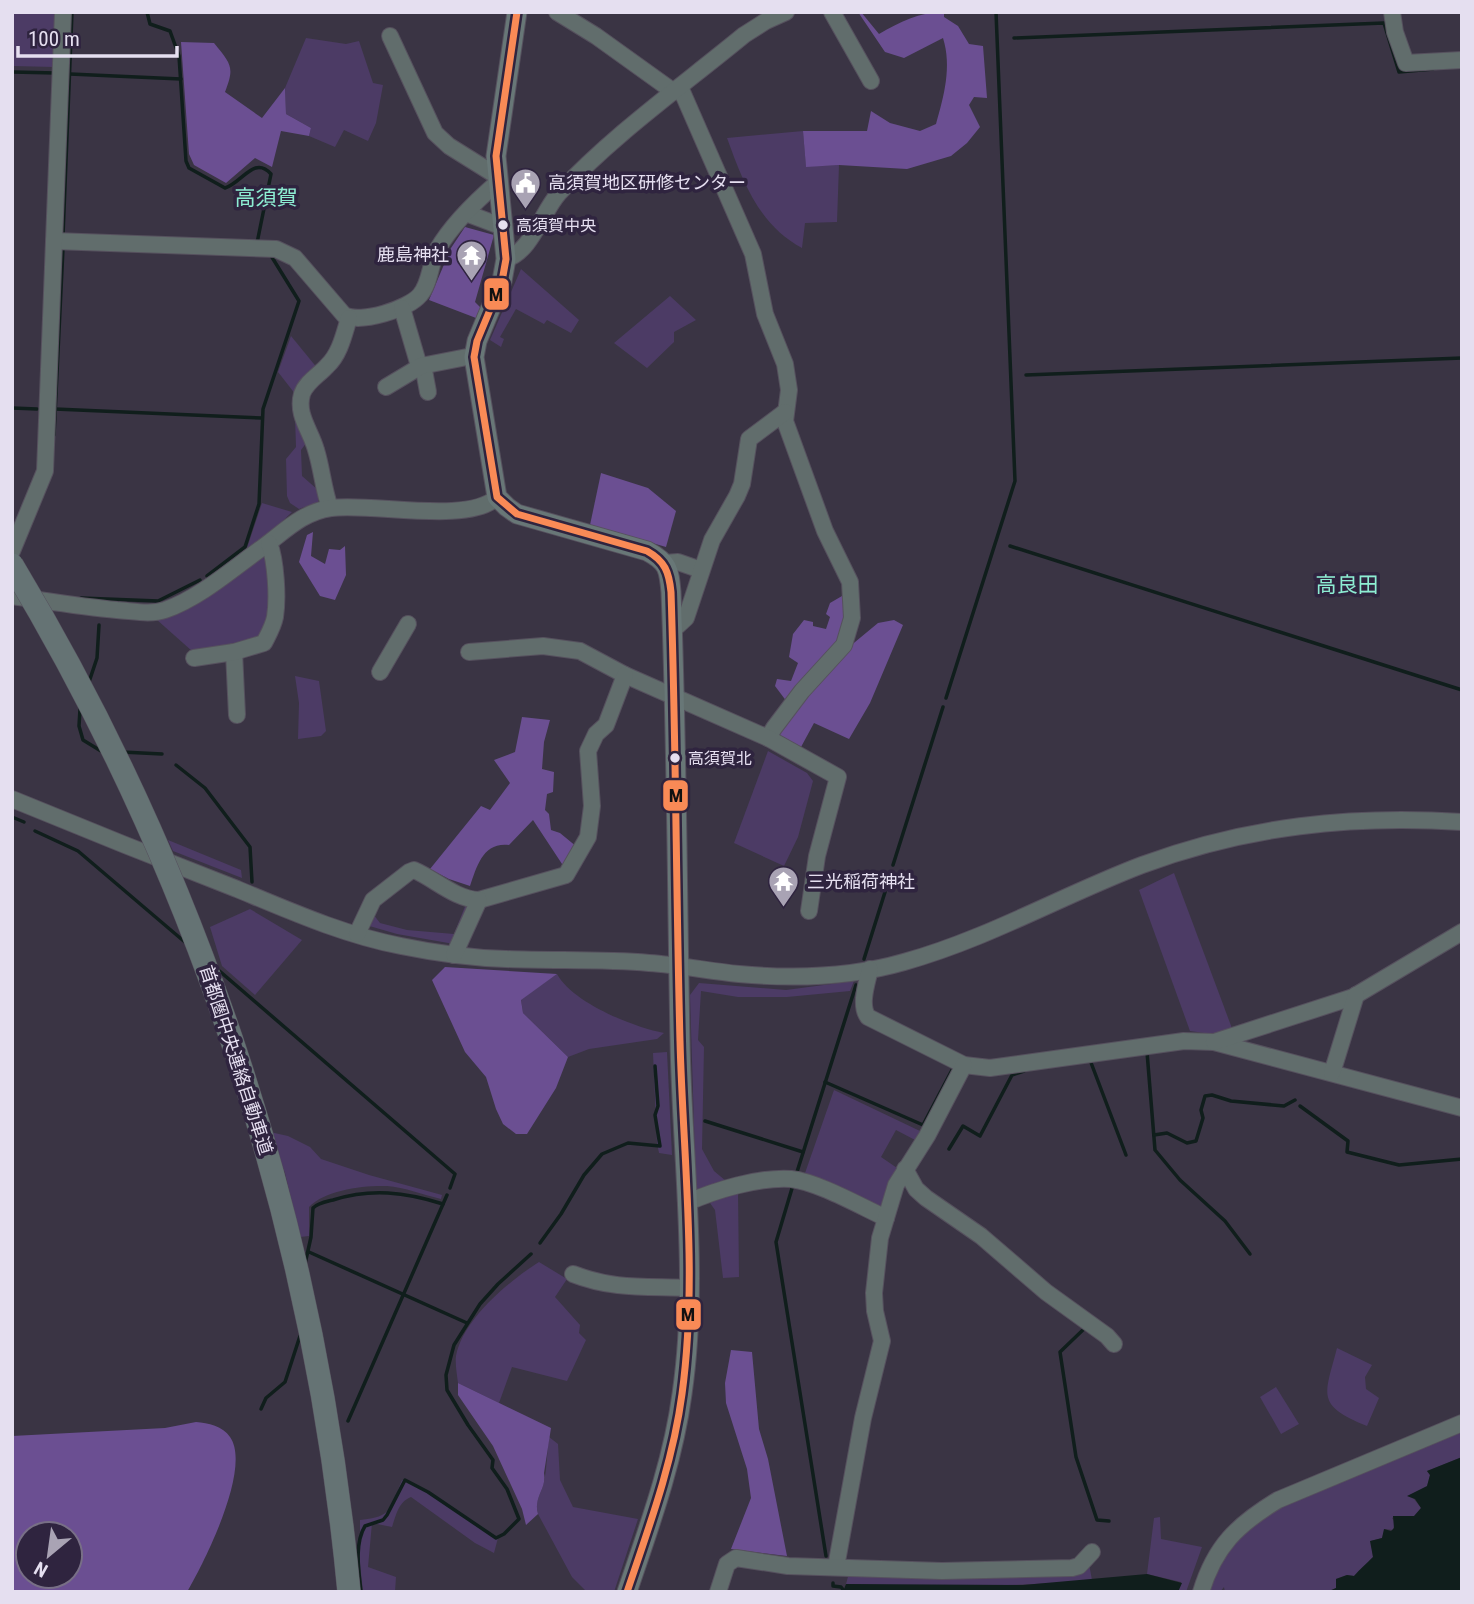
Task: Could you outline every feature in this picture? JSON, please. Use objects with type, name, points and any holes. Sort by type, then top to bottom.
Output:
[{"type":"highway","name":"首都圏中央連絡自動車道","points":[[12,565],[52,631],[90,703],[150,829],[190,921],[226,1020],[284,1211],[311,1335],[331,1442],[349,1592]]},
{"type":"main road","points":[[517,12],[499,129],[498,179],[506,259],[502,281],[477,341],[474,357],[498,498],[517,514],[647,551],[665,563],[670,581],[678,966],[690,1288],[685,1369],[673,1443],[663,1484],[627,1592]]},
{"type":"street","points":[[12,551],[45,471],[63,12]]},
{"type":"street","points":[[557,12],[677,89],[753,254],[765,314],[785,364],[789,390],[785,421],[825,531],[850,582],[852,618],[844,645],[802,691],[768,738]]},
{"type":"street","points":[[506,259],[520,253],[545,211],[568,184],[744,35],[786,12]]},
{"type":"street","points":[[832,12],[870,82]]},
{"type":"street","points":[[1392,12],[1395,32],[1406,63],[1462,60]]},
{"type":"street","points":[[349,318],[371,316],[402,308],[422,291],[437,250],[498,179],[435,134],[390,36]]},
{"type":"street","points":[[467,213],[503,227]]},
{"type":"street","points":[[54,241],[276,249],[295,258],[349,318]]},
{"type":"street","points":[[402,308],[428,392]]},
{"type":"street","points":[[330,508],[322,485],[316,448],[302,416],[302,393],[335,357],[349,318]]},
{"type":"street","points":[[386,387],[421,366],[467,356],[474,357]]},
{"type":"street","points":[[673,630],[686,618],[717,529],[737,496],[749,439],[785,412]]},
{"type":"street","points":[[12,596],[93,608],[142,612],[164,610],[204,590],[303,516],[330,508],[432,511],[479,508],[498,498]]},
{"type":"street","points":[[194,658],[234,652],[264,643],[275,617],[273,554],[269,543]]},
{"type":"street","points":[[665,563],[678,562],[701,570]]},
{"type":"street","points":[[380,672],[408,624]]},
{"type":"street","points":[[469,652],[543,646],[580,651],[625,675],[768,738],[838,777],[817,856],[809,911]]},
{"type":"street","points":[[234,652],[237,715]]},
{"type":"street","points":[[357,934],[373,900],[414,870],[455,892],[479,900],[566,875],[588,837],[593,806],[588,751],[596,734],[606,724],[625,675]]},
{"type":"street","points":[[12,799],[293,912],[389,943],[454,955],[502,959],[623,961],[741,974],[789,976],[899,964],[1142,865],[1217,842],[1283,828],[1346,821],[1402,819],[1462,822]]},
{"type":"street","points":[[454,955],[479,900]]},
{"type":"street","points":[[1214,1042],[1356,995],[1462,932]]},
{"type":"street","points":[[870,969],[864,1012],[868,1017],[964,1065],[990,1068],[1184,1041],[1214,1042],[1462,1108]]},
{"type":"street","points":[[1332,1073],[1356,995]]},
{"type":"street","points":[[836,1567],[863,1418],[882,1341],[874,1293],[880,1238],[896,1185],[964,1065]]},
{"type":"street","points":[[905,1169],[916,1189],[926,1198],[981,1236],[1046,1292],[1107,1336],[1114,1344]]},
{"type":"street","points":[[686,1203],[716,1190],[791,1180],[809,1184],[886,1218]]},
{"type":"street","points":[[573,1274],[611,1286],[690,1288]]},
{"type":"street","points":[[1201,1592],[1222,1544],[1254,1514],[1278,1500],[1462,1423]]},
{"type":"street","points":[[718,1592],[727,1564],[736,1559],[788,1566],[942,1571],[1057,1569],[1079,1566],[1092,1552]]},
{"type":"shaded area","points":[[12,12],[57,12],[55,67],[12,66]]},
{"type":"shaded area","points":[[858,12],[861,12],[879,34],[918,16],[944,12],[944,17],[958,26],[969,44],[983,46],[987,98],[974,97],[969,105],[980,127],[967,143],[951,156],[907,169],[839,165],[806,167],[803,131],[867,131],[871,111],[890,123],[920,131],[936,124],[947,71],[943,38],[904,58],[885,52]]},
{"type":"shaded area","points":[[306,38],[346,44],[359,41],[373,83],[383,85],[376,123],[368,141],[344,130],[335,147],[309,136],[311,128],[286,114],[285,88]]},
{"type":"shaded area","points":[[181,42],[214,43],[230,66],[225,92],[262,118],[285,88],[286,114],[311,128],[309,136],[281,131],[272,167],[255,158],[226,183],[194,165],[189,154]]},
{"type":"shaded area","points":[[803,131],[806,166],[839,165],[837,222],[805,223],[802,248],[774,227],[754,201],[727,138]]},
{"type":"shaded area","points":[[465,227],[494,235],[475,302],[481,308],[476,318],[429,300],[451,248]]},
{"type":"shaded area","points":[[521,269],[579,320],[571,333],[547,320],[544,324],[516,309],[500,337],[504,339],[501,347],[490,340]]},
{"type":"shaded area","points":[[670,296],[696,320],[674,332],[674,342],[647,368],[614,343]]},
{"type":"shaded area","points":[[291,336],[318,369],[296,395],[278,372]]},
{"type":"shaded area","points":[[295,417],[299,417],[307,442],[301,450],[302,476],[318,490],[318,502],[299,509],[290,503],[287,496],[286,459],[296,447]]},
{"type":"shaded area","points":[[601,473],[648,488],[676,511],[666,547],[590,525]]},
{"type":"shaded area","points":[[262,503],[292,512],[266,537],[246,551]]},
{"type":"shaded area","points":[[313,532],[311,556],[325,564],[329,549],[340,550],[345,546],[346,575],[335,600],[320,596],[299,562],[307,535]]},
{"type":"shaded area","points":[[264,553],[268,556],[270,601],[268,617],[259,641],[192,651],[156,619]]},
{"type":"shaded area","points":[[842,596],[845,599],[845,628],[841,640],[787,702],[775,686],[777,679],[791,681],[798,663],[789,657],[793,634],[804,620],[813,622],[813,626],[826,629],[830,617],[826,614],[830,603]]},
{"type":"shaded area","points":[[894,620],[903,625],[870,703],[849,739],[814,723],[801,747],[777,734],[821,675],[849,647],[878,623]]},
{"type":"shaded area","points":[[295,676],[319,681],[326,731],[321,736],[298,739],[299,703]]},
{"type":"shaded area","points":[[522,717],[550,720],[544,742],[542,769],[554,772],[553,792],[547,794],[545,810],[549,814],[551,830],[560,833],[577,847],[564,867],[533,820],[509,845],[500,845],[487,851],[470,886],[449,879],[430,869],[481,806],[490,810],[510,783],[494,760],[515,752]]},
{"type":"shaded area","points":[[768,751],[807,773],[813,781],[798,837],[784,866],[734,843]]},
{"type":"shaded area","points":[[168,840],[241,870],[242,878],[173,851]]},
{"type":"shaded area","points":[[1174,873],[1233,1031],[1218,1035],[1190,1031],[1139,890]]},
{"type":"shaded area","points":[[466,904],[473,907],[454,944],[397,934],[366,925],[373,914],[380,923],[407,930],[454,934]]},
{"type":"shaded area","points":[[250,909],[302,940],[255,995],[222,966],[210,927]]},
{"type":"shaded area","points":[[445,967],[557,974],[521,1000],[523,1013],[568,1057],[556,1088],[527,1134],[516,1134],[503,1124],[486,1077],[465,1052],[432,980]]},
{"type":"shaded area","points":[[557,974],[576,995],[590,1004],[636,1025],[664,1033],[657,1039],[589,1049],[568,1057],[523,1013],[521,999]]},
{"type":"shaded area","points":[[854,981],[850,991],[787,997],[738,997],[701,991],[698,1040],[704,1047],[702,1149],[714,1171],[726,1181],[696,1191],[690,995],[699,983],[786,990]]},
{"type":"shaded area","points":[[667,1052],[672,1155],[659,1153],[657,1143],[653,1053]]},
{"type":"shaded area","points":[[834,1090],[920,1131],[917,1141],[896,1130],[881,1157],[900,1170],[881,1210],[804,1176]]},
{"type":"shaded area","points":[[270,1132],[288,1136],[310,1147],[321,1159],[442,1195],[441,1199],[387,1186],[367,1186],[335,1193],[309,1207],[309,1236],[300,1237],[285,1173]]},
{"type":"shaded area","points":[[738,1191],[739,1277],[723,1278],[715,1210],[710,1203],[725,1194]]},
{"type":"shaded area","points":[[539,1262],[567,1279],[555,1297],[580,1325],[579,1333],[586,1340],[567,1381],[512,1367],[499,1403],[458,1383],[456,1356],[460,1342],[477,1315],[501,1290]]},
{"type":"shaded area","points":[[1337,1348],[1372,1365],[1365,1377],[1366,1389],[1379,1398],[1367,1426],[1339,1412],[1328,1397],[1329,1377]]},
{"type":"shaded area","points":[[731,1350],[752,1352],[759,1429],[768,1459],[787,1556],[731,1549],[751,1498],[747,1469],[726,1403],[725,1383]]},
{"type":"shaded area","points":[[458,1383],[551,1428],[544,1484],[537,1503],[538,1514],[526,1525],[522,1509],[493,1446],[458,1395]]},
{"type":"shaded area","points":[[1276,1387],[1299,1424],[1281,1434],[1260,1397]]},
{"type":"shaded area","points":[[196,1422],[215,1426],[227,1433],[235,1451],[231,1492],[214,1538],[187,1592],[12,1592],[12,1436],[165,1428]]},
{"type":"shaded area","points":[[1462,1426],[1462,1457],[1427,1471],[1430,1475],[1427,1487],[1408,1496],[1421,1508],[1415,1516],[1392,1518],[1395,1522],[1393,1530],[1385,1529],[1382,1538],[1371,1541],[1373,1557],[1354,1576],[1347,1575],[1336,1579],[1336,1588],[1327,1592],[1225,1592],[1224,1587],[1220,1592],[1208,1592],[1227,1546],[1275,1508]]},
{"type":"shaded area","points":[[549,1437],[558,1444],[560,1480],[573,1507],[638,1519],[614,1592],[587,1592],[572,1577],[538,1514],[537,1501],[545,1477]]},
{"type":"shaded area","points":[[1462,1457],[1462,1592],[1327,1592],[1336,1588],[1336,1579],[1347,1575],[1354,1576],[1373,1557],[1370,1541],[1382,1538],[1384,1529],[1391,1531],[1394,1528],[1393,1516],[1414,1516],[1421,1508],[1415,1499],[1407,1496],[1427,1486],[1430,1475],[1427,1471]]},
{"type":"shaded area","points":[[402,1480],[439,1499],[498,1538],[494,1553],[475,1543],[411,1497],[400,1506],[392,1527],[372,1523],[368,1567],[396,1577],[395,1592],[363,1592],[360,1520],[385,1513],[392,1504]]},
{"type":"shaded area","points":[[1160,1517],[1161,1539],[1202,1547],[1186,1592],[1178,1592],[1181,1582],[1147,1574],[1154,1518]]},
{"type":"shaded area","points":[[1089,1564],[1092,1580],[1061,1583],[938,1586],[846,1584],[849,1573]]},
{"type":"shaded area","points":[[1147,1574],[1182,1583],[1178,1592],[843,1592],[846,1584],[1023,1585]]},
{"type":"waterway","points":[[63,235],[72,12]]},
{"type":"waterway","points":[[147,12],[150,24],[170,31],[179,56],[186,161],[189,168],[225,188],[259,167],[271,174],[257,243]]},
{"type":"waterway","points":[[946,698],[1015,481],[996,12]]},
{"type":"waterway","points":[[1014,38],[1384,23],[1399,72],[1433,69]]},
{"type":"waterway","points":[[12,72],[56,73]]},
{"type":"waterway","points":[[70,74],[181,79]]},
{"type":"waterway","points":[[54,435],[63,248]]},
{"type":"waterway","points":[[207,576],[245,547],[259,504],[263,409],[299,301],[270,254]]},
{"type":"waterway","points":[[1026,375],[1462,358]]},
{"type":"waterway","points":[[12,408],[37,409]]},
{"type":"waterway","points":[[55,409],[262,418]]},
{"type":"waterway","points":[[1010,546],[1462,690]]},
{"type":"waterway","points":[[81,598],[158,601],[200,580]]},
{"type":"waterway","points":[[89,682],[97,658],[99,625]]},
{"type":"waterway","points":[[893,865],[943,707]]},
{"type":"waterway","points":[[80,709],[79,726],[83,740],[101,751]]},
{"type":"waterway","points":[[122,752],[162,754]]},
{"type":"waterway","points":[[176,765],[205,788],[250,847],[252,882]]},
{"type":"waterway","points":[[12,817],[24,822]]},
{"type":"waterway","points":[[35,831],[78,851],[186,943]]},
{"type":"waterway","points":[[864,959],[891,873]]},
{"type":"waterway","points":[[216,968],[455,1174],[450,1188]]},
{"type":"waterway","points":[[796,1175],[856,985]]},
{"type":"waterway","points":[[1147,1052],[1155,1150],[1180,1180],[1225,1221],[1250,1254]]},
{"type":"waterway","points":[[1090,1060],[1126,1155]]},
{"type":"waterway","points":[[540,1243],[584,1175],[602,1154],[628,1143],[660,1146],[655,1115],[658,1106],[655,1066]]},
{"type":"waterway","points":[[825,1082],[923,1125],[952,1070]]},
{"type":"waterway","points":[[949,1149],[963,1126],[980,1136],[1012,1075],[1024,1071]]},
{"type":"waterway","points":[[1154,1135],[1167,1133],[1187,1143],[1196,1141],[1203,1118],[1201,1110],[1205,1096],[1284,1106],[1295,1100]]},
{"type":"waterway","points":[[1300,1106],[1348,1141],[1347,1152],[1399,1165],[1462,1159]]},
{"type":"waterway","points":[[705,1121],[803,1152]]},
{"type":"waterway","points":[[793,1185],[776,1242],[826,1556]]},
{"type":"waterway","points":[[305,1264],[311,1237],[313,1208],[319,1204],[347,1196],[374,1193],[402,1194],[443,1204]]},
{"type":"waterway","points":[[348,1421],[447,1195]]},
{"type":"waterway","points":[[309,1252],[467,1323]]},
{"type":"waterway","points":[[361,1592],[358,1558],[362,1533],[365,1526],[383,1520],[405,1480],[428,1492],[496,1538],[519,1519],[507,1489],[492,1468],[493,1460],[447,1390],[446,1375],[454,1345],[480,1304],[531,1254]]},
{"type":"waterway","points":[[1087,1326],[1060,1352],[1076,1457],[1097,1520],[1109,1521]]},
{"type":"waterway","points":[[261,1409],[266,1398],[285,1382],[300,1336]]},
{"type":"waterway","points":[[833,1583],[833,1586],[841,1587],[845,1592]]},
{"type":"transit line","name":"M","points":[[517,12],[496,156],[506,259],[502,281],[477,341],[474,357],[497,497],[517,514],[647,551],[665,568],[671,592],[680,1041],[689,1306],[682,1394],[673,1444],[627,1592]]},
{"type":"place","name":"高須賀地区研修センター","points":[[525,210]]},
{"type":"place","name":"高須賀中央","points":[[503,225]]},
{"type":"place","name":"鹿島神社","points":[[472,282]]},
{"type":"place","name":"高須賀北","points":[[675,758]]},
{"type":"place","name":"三光稲荷神社","points":[[784,909]]},
{"type":"district","name":"高須賀","points":[[266,198]]},
{"type":"district","name":"高良田","points":[[1347,585]]}]
